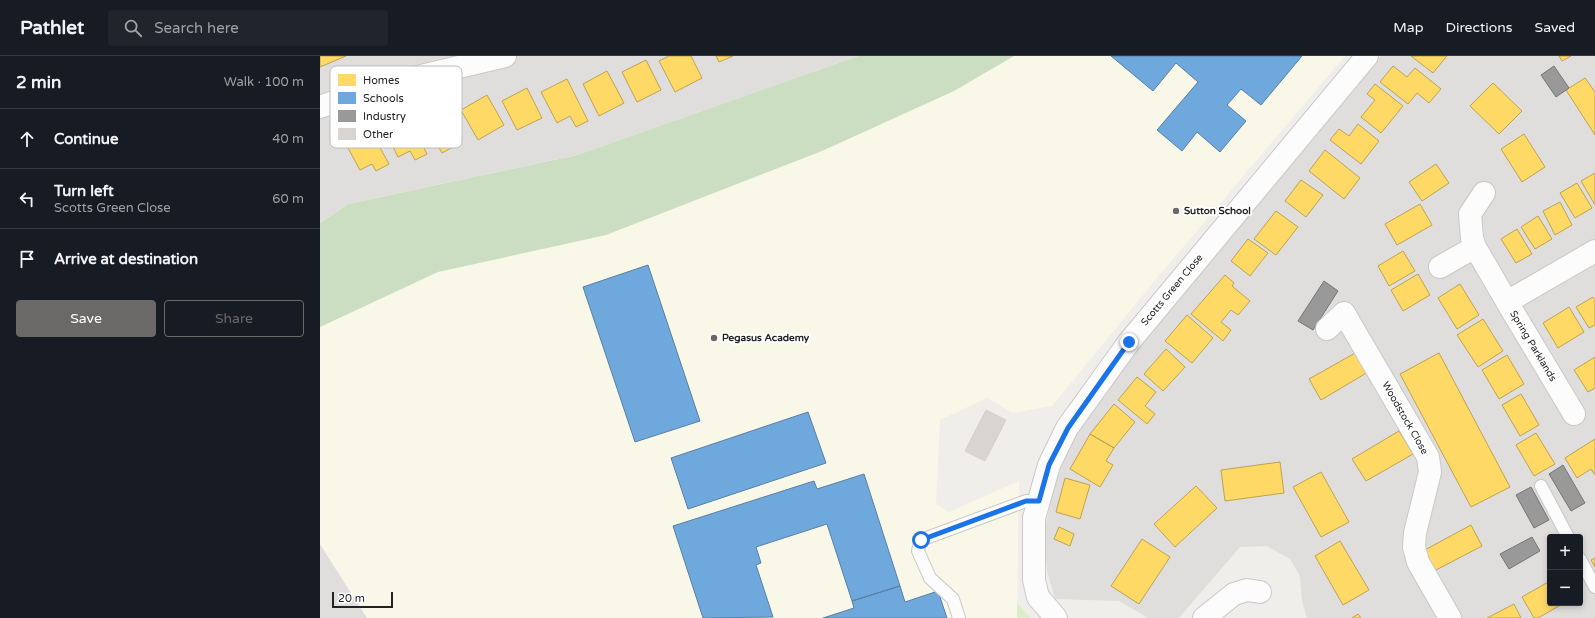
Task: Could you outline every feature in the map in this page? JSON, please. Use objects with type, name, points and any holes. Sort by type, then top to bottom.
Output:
[{"type":"street","points":[[462,66],[505,56]]},
{"type":"street","name":"Scotts Green Close","points":[[1056,618],[1038,597],[1034,580],[1034,518],[1049,465],[1068,428],[1129,342],[1367,56]]},
{"type":"street","points":[[320,107],[330,103]]},
{"type":"street","points":[[1484,192],[1470,214],[1472,238],[1475,247],[1507,302]]},
{"type":"street","points":[[1440,267],[1475,247]]},
{"type":"street","name":"Spring Parklands","points":[[1574,414],[1507,302],[1595,250]]},
{"type":"street","name":"Woodstock Close","points":[[1327,330],[1344,313],[1428,457],[1430,472],[1415,533],[1414,547],[1418,562],[1450,618]]},
{"type":"street","points":[[1204,618],[1234,594],[1247,590],[1260,592]]},
{"type":"lane","points":[[1541,486],[1566,534]]},
{"type":"lane","points":[[959,618],[954,599],[930,578],[918,551],[921,540],[1026,501],[1039,501]]},
{"type":"lane","points":[[1583,565],[1595,587]]},
{"type":"shaded area","points":[[320,56],[858,56],[577,155],[348,204],[320,223]]},
{"type":"shaded area","name":"Pegasus Academy","points":[[858,56],[1345,56],[1157,278],[1052,406],[1013,413],[987,398],[940,420],[936,504],[949,512],[1019,481],[1017,618],[367,618],[320,544],[320,223],[348,204],[577,155]]},
{"type":"shaded area","points":[[1381,56],[1595,56],[1595,618],[1307,618],[1302,601],[1300,576],[1290,559],[1267,546],[1240,547],[1179,618],[1148,618],[1119,601],[1055,599],[1047,571],[1044,532],[1055,483],[1076,430],[1143,343]]},
{"type":"shaded area","points":[[320,544],[367,618],[320,618]]},
{"type":"green space","points":[[858,56],[1014,56],[954,91],[822,151],[606,235],[438,272],[320,327],[320,223],[348,204],[577,155]]},
{"type":"green space","points":[[1017,603],[1031,618],[1017,618]]},
{"type":"building: Homes","points":[[320,56],[346,56],[320,67]]},
{"type":"building: Homes","points":[[669,56],[691,56],[702,78],[675,92],[659,61]]},
{"type":"building: Homes","points":[[716,56],[733,56],[719,62]]},
{"type":"building: Homes","points":[[1411,56],[1447,56],[1433,73]]},
{"type":"building: Homes","points":[[1559,56],[1571,56],[1562,61]]},
{"type":"building: Homes","points":[[646,60],[661,90],[637,102],[622,72]]},
{"type":"building: Homes","points":[[1393,66],[1407,77],[1415,68],[1441,89],[1429,103],[1417,93],[1408,104],[1380,82]]},
{"type":"building: Homes","points":[[607,71],[624,103],[599,116],[583,84]]},
{"type":"building: Homes","points":[[1585,78],[1595,92],[1595,135],[1566,90]]},
{"type":"building: Homes","points":[[567,79],[588,121],[576,127],[570,116],[557,123],[541,92]]},
{"type":"building: Homes","points":[[1493,83],[1522,111],[1499,134],[1470,106]]},
{"type":"building: Homes","points":[[1375,84],[1403,106],[1381,133],[1361,117],[1375,100],[1367,94]]},
{"type":"building: Homes","points":[[527,88],[542,118],[517,130],[502,101]]},
{"type":"building: Homes","points":[[487,95],[504,125],[478,140],[462,109]]},
{"type":"building: Homes","points":[[1358,124],[1379,141],[1361,164],[1330,140],[1339,129],[1349,136]]},
{"type":"building: Homes","points":[[1524,134],[1545,167],[1522,182],[1501,149]]},
{"type":"building: Homes","points":[[348,148],[380,148],[389,164],[376,171],[372,164],[360,170]]},
{"type":"building: Homes","points":[[394,148],[424,148],[427,154],[415,160],[410,151],[398,157]]},
{"type":"building: Homes","points":[[439,148],[451,148],[442,153]]},
{"type":"building: Homes","points":[[1325,150],[1360,178],[1344,199],[1309,171]]},
{"type":"building: Homes","points":[[1436,164],[1449,183],[1422,201],[1409,182]]},
{"type":"building: Homes","points":[[1595,173],[1595,205],[1581,181]]},
{"type":"building: Homes","points":[[1301,180],[1323,195],[1306,217],[1285,201]]},
{"type":"building: Homes","points":[[1577,183],[1592,208],[1575,218],[1560,193]]},
{"type":"building: Homes","points":[[1560,202],[1572,225],[1555,235],[1543,211]]},
{"type":"building: Homes","points":[[1420,204],[1432,225],[1397,245],[1385,224]]},
{"type":"building: Homes","points":[[1276,211],[1298,227],[1276,255],[1254,239]]},
{"type":"building: Homes","points":[[1538,216],[1552,239],[1535,249],[1521,227]]},
{"type":"building: Homes","points":[[1517,229],[1532,254],[1516,263],[1501,239]]},
{"type":"building: Homes","points":[[1248,239],[1268,253],[1250,276],[1231,261]]},
{"type":"building: Homes","points":[[1403,251],[1415,271],[1389,286],[1378,266]]},
{"type":"building: Homes","points":[[1418,274],[1430,295],[1403,311],[1391,290]]},
{"type":"building: Homes","points":[[1225,275],[1234,283],[1232,286],[1250,301],[1238,315],[1231,310],[1221,322],[1231,330],[1223,341],[1191,314]]},
{"type":"building: Homes","points":[[1460,284],[1479,315],[1457,329],[1438,298]]},
{"type":"building: Homes","points":[[1593,297],[1595,300],[1595,325],[1589,328],[1576,307]]},
{"type":"building: Homes","points":[[1569,307],[1584,332],[1558,348],[1543,323]]},
{"type":"building: Homes","points":[[1187,315],[1213,338],[1192,363],[1165,341]]},
{"type":"building: Homes","points":[[1483,319],[1503,351],[1478,367],[1457,335]]},
{"type":"building: Homes","points":[[1166,349],[1185,367],[1163,391],[1144,374]]},
{"type":"building: Homes","points":[[1357,352],[1368,372],[1321,400],[1309,379]]},
{"type":"building: Homes","points":[[1439,353],[1510,487],[1471,507],[1400,374]]},
{"type":"building: Homes","points":[[1507,355],[1524,384],[1499,399],[1482,370]]},
{"type":"building: Homes","points":[[1595,357],[1595,388],[1588,392],[1574,370]]},
{"type":"building: Homes","points":[[1137,377],[1156,392],[1145,406],[1155,414],[1147,424],[1118,400]]},
{"type":"building: Homes","points":[[1521,394],[1539,425],[1520,436],[1502,405]]},
{"type":"building: Homes","points":[[1114,404],[1135,422],[1114,448],[1090,434]]},
{"type":"building: Homes","points":[[1399,431],[1413,454],[1366,481],[1352,459]]},
{"type":"building: Homes","points":[[1536,433],[1555,464],[1534,476],[1516,445]]},
{"type":"building: Homes","points":[[1090,434],[1114,448],[1106,461],[1113,465],[1100,487],[1070,469]]},
{"type":"building: Homes","points":[[1595,439],[1595,475],[1591,469],[1577,478],[1565,458]]},
{"type":"building: Homes","points":[[1280,462],[1284,493],[1225,501],[1221,470]]},
{"type":"building: Homes","points":[[1321,472],[1349,522],[1321,537],[1293,487]]},
{"type":"building: Homes","points":[[1065,478],[1090,485],[1080,519],[1056,512]]},
{"type":"building: Homes","points":[[1196,486],[1217,508],[1175,547],[1154,524]]},
{"type":"building: Homes","points":[[1471,525],[1482,546],[1434,571],[1423,551]]},
{"type":"building: Homes","points":[[1059,527],[1074,534],[1070,546],[1054,539]]},
{"type":"building: Homes","points":[[1142,539],[1170,557],[1139,604],[1111,586]]},
{"type":"building: Homes","points":[[1340,541],[1369,590],[1343,605],[1315,556]]},
{"type":"building: Homes","points":[[1595,558],[1595,567],[1591,560]]},
{"type":"building: Homes","points":[[1547,583],[1547,606],[1559,606],[1538,618],[1534,618],[1522,597]]},
{"type":"building: Homes","points":[[1514,604],[1521,618],[1487,618]]},
{"type":"building: Homes","points":[[1358,614],[1361,618],[1352,618]]},
{"type":"building: Schools","points":[[1111,56],[1302,56],[1261,105],[1241,89],[1227,105],[1246,121],[1220,152],[1197,132],[1182,151],[1157,130],[1198,82],[1176,63],[1153,91]]},
{"type":"building: Schools","points":[[648,265],[700,421],[635,442],[583,287]]},
{"type":"building: Schools","points":[[808,412],[826,463],[688,509],[671,458]]},
{"type":"building: Schools","points":[[864,474],[900,586],[852,601],[827,524],[756,547],[761,563],[756,565],[773,617],[703,618],[673,526],[814,481],[817,489]]},
{"type":"building: Schools","points":[[900,586],[905,602],[938,591],[947,618],[823,618],[854,608],[852,601]]},
{"type":"building: Industry","points":[[1554,66],[1569,88],[1556,97],[1541,75]]},
{"type":"building: Industry","points":[[1324,281],[1338,291],[1313,330],[1298,321]]},
{"type":"building: Industry","points":[[1563,465],[1585,503],[1571,511],[1549,474]]},
{"type":"building: Industry","points":[[1531,487],[1549,520],[1534,528],[1516,495]]},
{"type":"building: Industry","points":[[1532,537],[1540,551],[1509,569],[1500,554]]},
{"type":"building: Other","points":[[986,410],[1006,420],[985,461],[965,451]]},
{"type":"place","name":"Sutton School","points":[[1176,211]]},
{"type":"place","name":"Pegasus Academy","points":[[714,338]]},
{"type":"route","points":[[921,540],[1026,501],[1039,501],[1049,465],[1068,428],[1129,342]]}]
